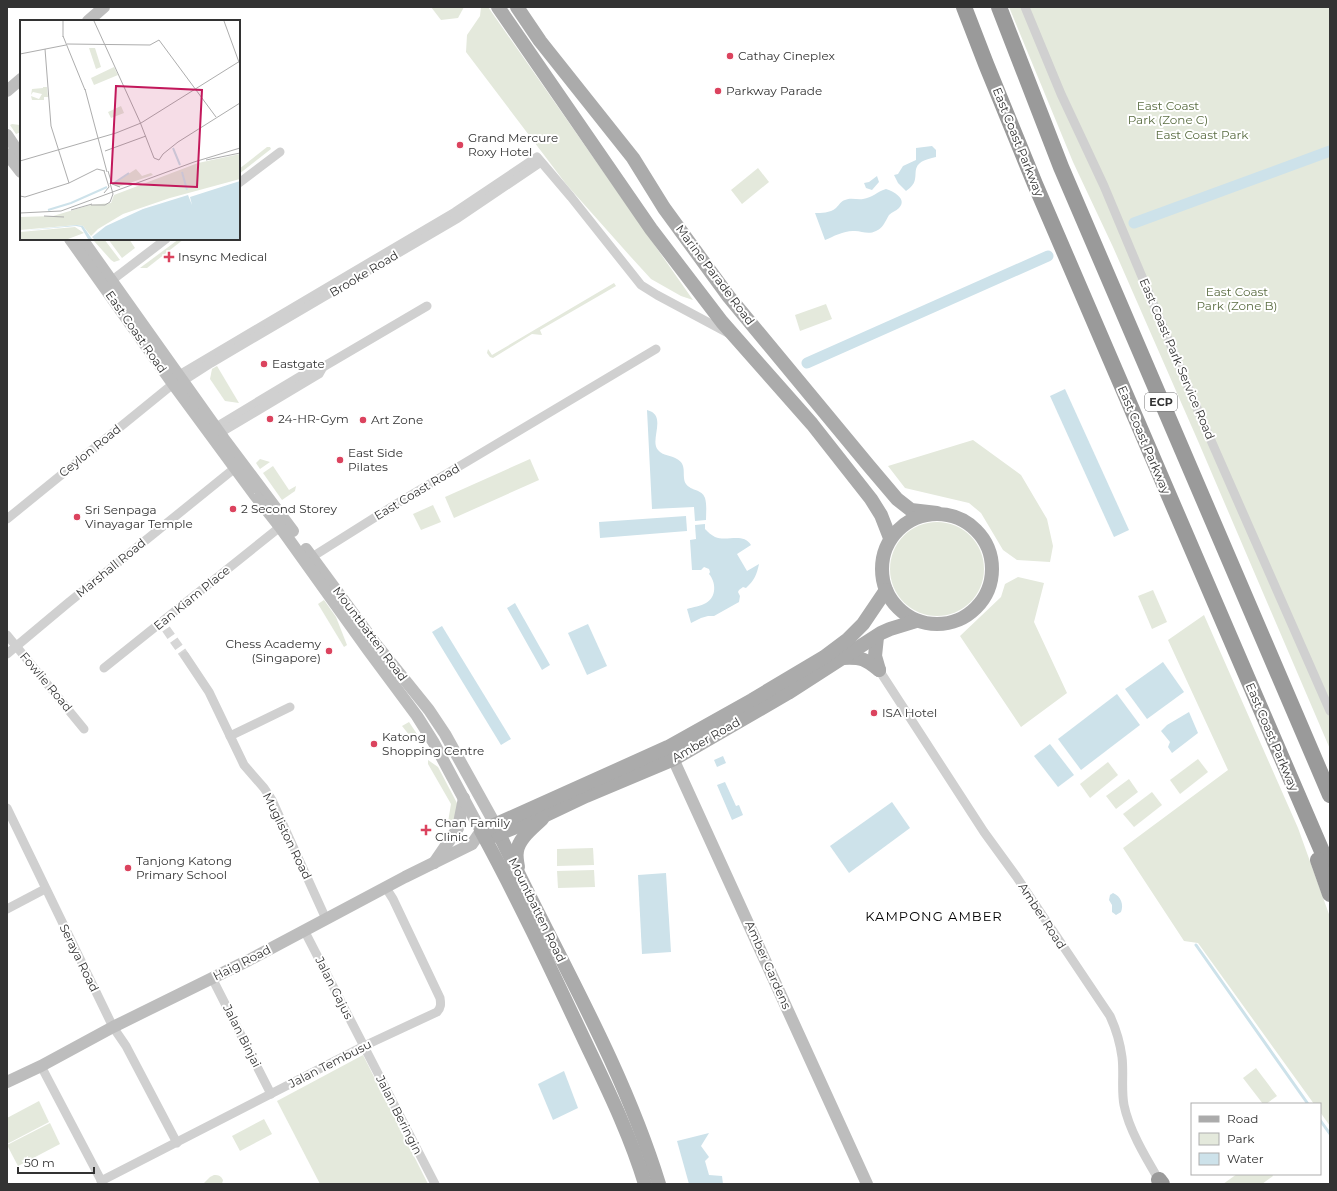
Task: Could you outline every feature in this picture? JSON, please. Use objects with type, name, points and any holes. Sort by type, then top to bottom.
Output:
[{"type":"highway","name":"East Coast Parkway","points":[[964,7],[1035,184],[1330,870]]},
{"type":"highway","name":"ECP","points":[[999,7],[1061,167],[1330,795]]},
{"type":"highway","name":"ECP","points":[[1292,783],[1330,894]]},
{"type":"main road","points":[[89,20],[104,7]]},
{"type":"main road","name":"Marine Parade Road","points":[[498,7],[676,263],[736,337],[812,424],[871,499],[881,515],[890,538]]},
{"type":"main road","name":"Marine Parade Road","points":[[517,7],[540,42],[633,158],[664,208],[729,297],[869,466],[897,499],[911,510],[937,513]]},
{"type":"main road","points":[[7,91],[20,80]]},
{"type":"main road","points":[[7,135],[20,154]]},
{"type":"main road","points":[[7,154],[20,171]]},
{"type":"main road","name":"East Coast Road","points":[[71,240],[218,430],[307,558]]},
{"type":"main road","name":"East Coast Road","points":[[83,240],[178,380],[235,468],[280,527],[307,558]]},
{"type":"main road","name":"Amber Road","points":[[937,513],[954,515],[969,523],[981,534],[989,548],[992,565],[991,582],[985,597],[974,610],[960,620],[944,624],[930,624],[916,621],[904,614],[893,603],[886,590],[881,572],[883,554],[890,538],[903,524],[919,515],[937,513]]},
{"type":"main road","name":"Mountbatten Road","points":[[307,558],[368,650],[417,716],[434,743],[464,798],[481,837],[555,978],[622,1120],[638,1159],[645,1184]]},
{"type":"main road","name":"Mountbatten Road","points":[[307,558],[429,710],[445,734],[497,829],[623,1086],[650,1154],[659,1184]]},
{"type":"main road","name":"Amber Road","points":[[481,837],[671,753],[752,700],[824,657],[848,639],[863,624],[886,590]]},
{"type":"main road","name":"Amber Road","points":[[497,829],[546,815],[586,796],[788,692],[890,629],[916,621]]},
{"type":"main road","points":[[877,637],[875,656],[879,670]]},
{"type":"main road","points":[[841,658],[857,657],[867,661],[879,670]]},
{"type":"main road","name":"Amber Gardens","points":[[671,753],[867,1184]]},
{"type":"main road","points":[[434,864],[458,828],[464,798]]},
{"type":"main road","points":[[518,874],[517,852],[519,846],[524,837],[546,815]]},
{"type":"main road","name":"Haig Road","points":[[7,1082],[41,1066],[113,1027],[434,864],[472,844],[481,837]]},
{"type":"street","name":"East Coast Park Service Road","points":[[1025,7],[1061,94],[1104,186],[1202,420],[1330,711]]},
{"type":"street","points":[[240,182],[280,152]]},
{"type":"street","name":"Marine Parade Road","points":[[539,159],[641,285],[736,337]]},
{"type":"street","name":"Brooke Road","points":[[178,380],[455,212],[539,159]]},
{"type":"street","name":"East Coast Road","points":[[111,281],[165,240]]},
{"type":"street","points":[[218,430],[261,403],[319,374],[322,367],[427,306]]},
{"type":"street","name":"East Coast Road","points":[[307,558],[656,349]]},
{"type":"street","name":"Ceylon Road","points":[[7,519],[178,380]]},
{"type":"street","name":"Marshall Road","points":[[7,654],[235,468]]},
{"type":"street","name":"Ean Kiam Place","points":[[104,668],[163,626],[280,527]]},
{"type":"street","name":"Fowlie Road","points":[[7,636],[84,729]]},
{"type":"street","name":"Mugliston Road","points":[[185,656],[209,692],[244,765],[264,788],[272,800],[326,919]]},
{"type":"street","name":"Amber Road","points":[[879,670],[984,832],[1016,876],[1110,1016],[1118,1033],[1122,1057],[1122,1092],[1124,1106],[1128,1119],[1142,1149],[1160,1183]]},
{"type":"street","points":[[230,736],[290,707]]},
{"type":"street","name":"Seraya Road","points":[[7,808],[113,1027]]},
{"type":"street","name":"Jalan Tembusu","points":[[41,1066],[102,1183],[364,1046],[437,1012],[441,1006],[440,998],[394,899],[386,888]]},
{"type":"street","points":[[7,909],[45,889]]},
{"type":"street","name":"Jalan Gajus","points":[[304,930],[364,1046]]},
{"type":"street","name":"Jalan Binjai","points":[[212,978],[271,1094]]},
{"type":"street","points":[[113,1027],[126,1046],[177,1143]]},
{"type":"street","name":"Jalan Beringin","points":[[364,1046],[435,1184]]},
{"type":"green space","points":[[431,7],[464,7],[458,18],[441,20]]},
{"type":"green space","points":[[481,7],[488,7],[693,300],[681,296],[651,279],[566,184],[466,52],[467,35],[480,16]]},
{"type":"green space","name":"East Coast Park","points":[[1009,7],[1330,7],[1330,749],[1198,441],[1113,247],[1073,162]]},
{"type":"green space","points":[[10,125],[20,125],[20,132],[16,134]]},
{"type":"green space","points":[[267,147],[270,147],[271,149],[240,173],[240,168]]},
{"type":"green space","points":[[758,168],[769,182],[742,204],[731,190]]},
{"type":"green space","points":[[92,240],[105,240],[120,260],[114,262],[111,260]]},
{"type":"green space","points":[[109,240],[130,240],[135,248],[122,258]]},
{"type":"green space","points":[[178,240],[183,240],[147,268],[140,268]]},
{"type":"green space","points":[[614,283],[616,286],[540,330],[542,335],[532,334],[493,358],[487,353],[488,349],[492,355]]},
{"type":"green space","points":[[826,304],[832,319],[800,331],[795,315]]},
{"type":"green space","points":[[217,366],[239,403],[225,401],[210,379],[212,369]]},
{"type":"green space","points":[[973,440],[1021,475],[1047,519],[1053,546],[1050,562],[1017,560],[1003,550],[981,513],[969,503],[905,488],[888,466]]},
{"type":"green space","points":[[260,459],[270,462],[260,469],[256,463]]},
{"type":"green space","points":[[530,459],[539,480],[454,518],[445,497]]},
{"type":"green space","points":[[273,466],[289,490],[296,486],[295,491],[282,500],[263,473]]},
{"type":"green space","points":[[433,505],[441,522],[421,530],[413,514]]},
{"type":"green space","points":[[937,522],[955,526],[970,536],[980,551],[984,569],[980,587],[970,602],[955,612],[937,616],[919,612],[904,602],[894,587],[890,569],[894,551],[904,536],[919,526]]},
{"type":"green space","points":[[1018,577],[1044,583],[1034,622],[1067,693],[1021,727],[960,636],[1001,597],[1005,584]]},
{"type":"green space","points":[[1153,590],[1167,622],[1152,629],[1138,596]]},
{"type":"green space","points":[[324,600],[336,617],[347,645],[344,647],[318,604]]},
{"type":"green space","points":[[1204,615],[1298,828],[1330,917],[1330,1126],[1321,1113],[1321,1103],[1313,1103],[1198,943],[1184,941],[1123,848],[1228,770],[1168,640]]},
{"type":"green space","points":[[409,722],[421,740],[418,744],[402,726]]},
{"type":"green space","points":[[1198,759],[1208,772],[1180,794],[1170,780]]},
{"type":"green space","points":[[428,760],[438,767],[458,805],[453,824],[448,822],[451,804],[428,764]]},
{"type":"green space","points":[[1108,762],[1118,775],[1090,798],[1080,784]]},
{"type":"green space","points":[[1129,779],[1138,792],[1116,809],[1106,796]]},
{"type":"green space","points":[[1152,792],[1162,805],[1134,827],[1123,814]]},
{"type":"green space","points":[[593,848],[594,865],[557,866],[557,849]]},
{"type":"green space","points":[[594,870],[595,887],[558,888],[557,871]]},
{"type":"green space","points":[[363,1055],[428,1184],[320,1184],[277,1101]]},
{"type":"green space","points":[[1256,1068],[1277,1096],[1267,1103],[1262,1103],[1243,1078]]},
{"type":"green space","points":[[39,1101],[49,1122],[7,1144],[7,1118]]},
{"type":"green space","points":[[264,1119],[272,1134],[240,1151],[232,1136]]},
{"type":"green space","points":[[50,1123],[60,1144],[18,1166],[7,1145]]},
{"type":"green space","points":[[214,1175],[219,1176],[223,1180],[222,1184],[203,1184],[210,1177]]},
{"type":"green space","points":[[1236,1175],[1273,1176],[1262,1184],[1223,1184]]},
{"type":"water","points":[[932,146],[936,150],[936,157],[920,163],[917,167],[915,181],[906,191],[898,183],[894,175],[898,174],[903,166],[916,160],[916,148]]},
{"type":"water","points":[[877,176],[879,182],[872,190],[866,188],[864,183],[869,182]]},
{"type":"water","points":[[886,189],[898,196],[902,202],[898,209],[889,215],[880,228],[870,233],[847,231],[825,240],[815,213],[831,211],[841,202],[850,199],[866,198]]},
{"type":"water","points":[[1065,389],[1129,530],[1114,537],[1050,396]]},
{"type":"water","points":[[647,410],[653,413],[656,417],[657,422],[655,440],[658,450],[680,461],[683,467],[686,484],[704,495],[706,503],[706,520],[695,521],[694,507],[652,509]]},
{"type":"water","points":[[686,516],[687,531],[600,538],[599,522]]},
{"type":"water","points":[[705,524],[705,529],[715,537],[725,539],[739,538],[748,541],[751,545],[737,554],[747,571],[759,564],[751,583],[746,588],[743,587],[739,590],[739,602],[714,616],[701,618],[691,623],[687,609],[706,603],[710,600],[714,593],[714,585],[709,574],[709,569],[704,567],[701,570],[692,570],[690,540],[696,539],[695,525]]},
{"type":"water","points":[[515,603],[550,665],[542,670],[507,608]]},
{"type":"water","points":[[588,624],[607,666],[587,675],[568,633]]},
{"type":"water","points":[[442,626],[511,739],[501,745],[432,632]]},
{"type":"water","points":[[1163,662],[1184,692],[1147,719],[1125,689]]},
{"type":"water","points":[[1117,694],[1140,725],[1081,770],[1058,739]]},
{"type":"water","points":[[1189,712],[1198,733],[1172,753],[1168,747],[1170,742],[1161,731],[1167,725]]},
{"type":"water","points":[[1050,744],[1074,775],[1058,787],[1034,756]]},
{"type":"water","points":[[723,756],[726,763],[717,767],[714,760]]},
{"type":"water","points":[[725,782],[736,806],[739,805],[743,815],[732,820],[717,785]]},
{"type":"water","points":[[892,802],[910,828],[849,873],[830,846]]},
{"type":"water","points":[[666,873],[671,952],[642,954],[638,875]]},
{"type":"water","points":[[1113,893],[1120,898],[1122,904],[1121,912],[1116,915],[1112,912],[1112,905],[1109,900],[1110,895]]},
{"type":"water","points":[[564,1071],[578,1108],[553,1120],[538,1084]]},
{"type":"water","points":[[709,1133],[701,1146],[709,1157],[705,1161],[709,1175],[722,1176],[723,1184],[689,1184],[677,1141]]},
{"type":"waterway","points":[[1134,223],[1330,151]]},
{"type":"waterway","points":[[807,363],[1048,256]]},
{"type":"waterway","points":[[1196,945],[1307,1103]]},
{"type":"waterway","points":[[1321,1121],[1330,1134]]},
{"type":"tunnel","points":[[166,629],[185,656]]},
{"type":"place","name":"Cathay Cineplex","points":[[730,56]]},
{"type":"place","name":"Parkway Parade","points":[[718,91]]},
{"type":"place","name":"Grand Mercure Roxy Hotel","points":[[460,145]]},
{"type":"place","name":"Insync Medical","points":[[169,257]]},
{"type":"place","name":"Eastgate","points":[[264,364]]},
{"type":"place","name":"24-HR-Gym","points":[[270,419]]},
{"type":"place","name":"Art Zone","points":[[363,420]]},
{"type":"place","name":"East Side Pilates","points":[[340,460]]},
{"type":"place","name":"2 Second Storey","points":[[233,509]]},
{"type":"place","name":"Sri Senpaga Vinayagar Temple","points":[[77,517]]},
{"type":"place","name":"Chess Academy (Singapore)","points":[[329,651]]},
{"type":"place","name":"ISA Hotel","points":[[874,713]]},
{"type":"place","name":"Katong Shopping Centre","points":[[374,744]]},
{"type":"place","name":"Chan Family Clinic","points":[[426,830]]},
{"type":"place","name":"Tanjong Katong Primary School","points":[[128,868]]},
{"type":"district","name":"KAMPONG AMBER","points":[[934,916]]},
{"type":"park label","name":"East Coast Park (Zone C)","points":[[1168,113]]},
{"type":"park label","name":"East Coast Park (Zone B)","points":[[1237,299]]}]
